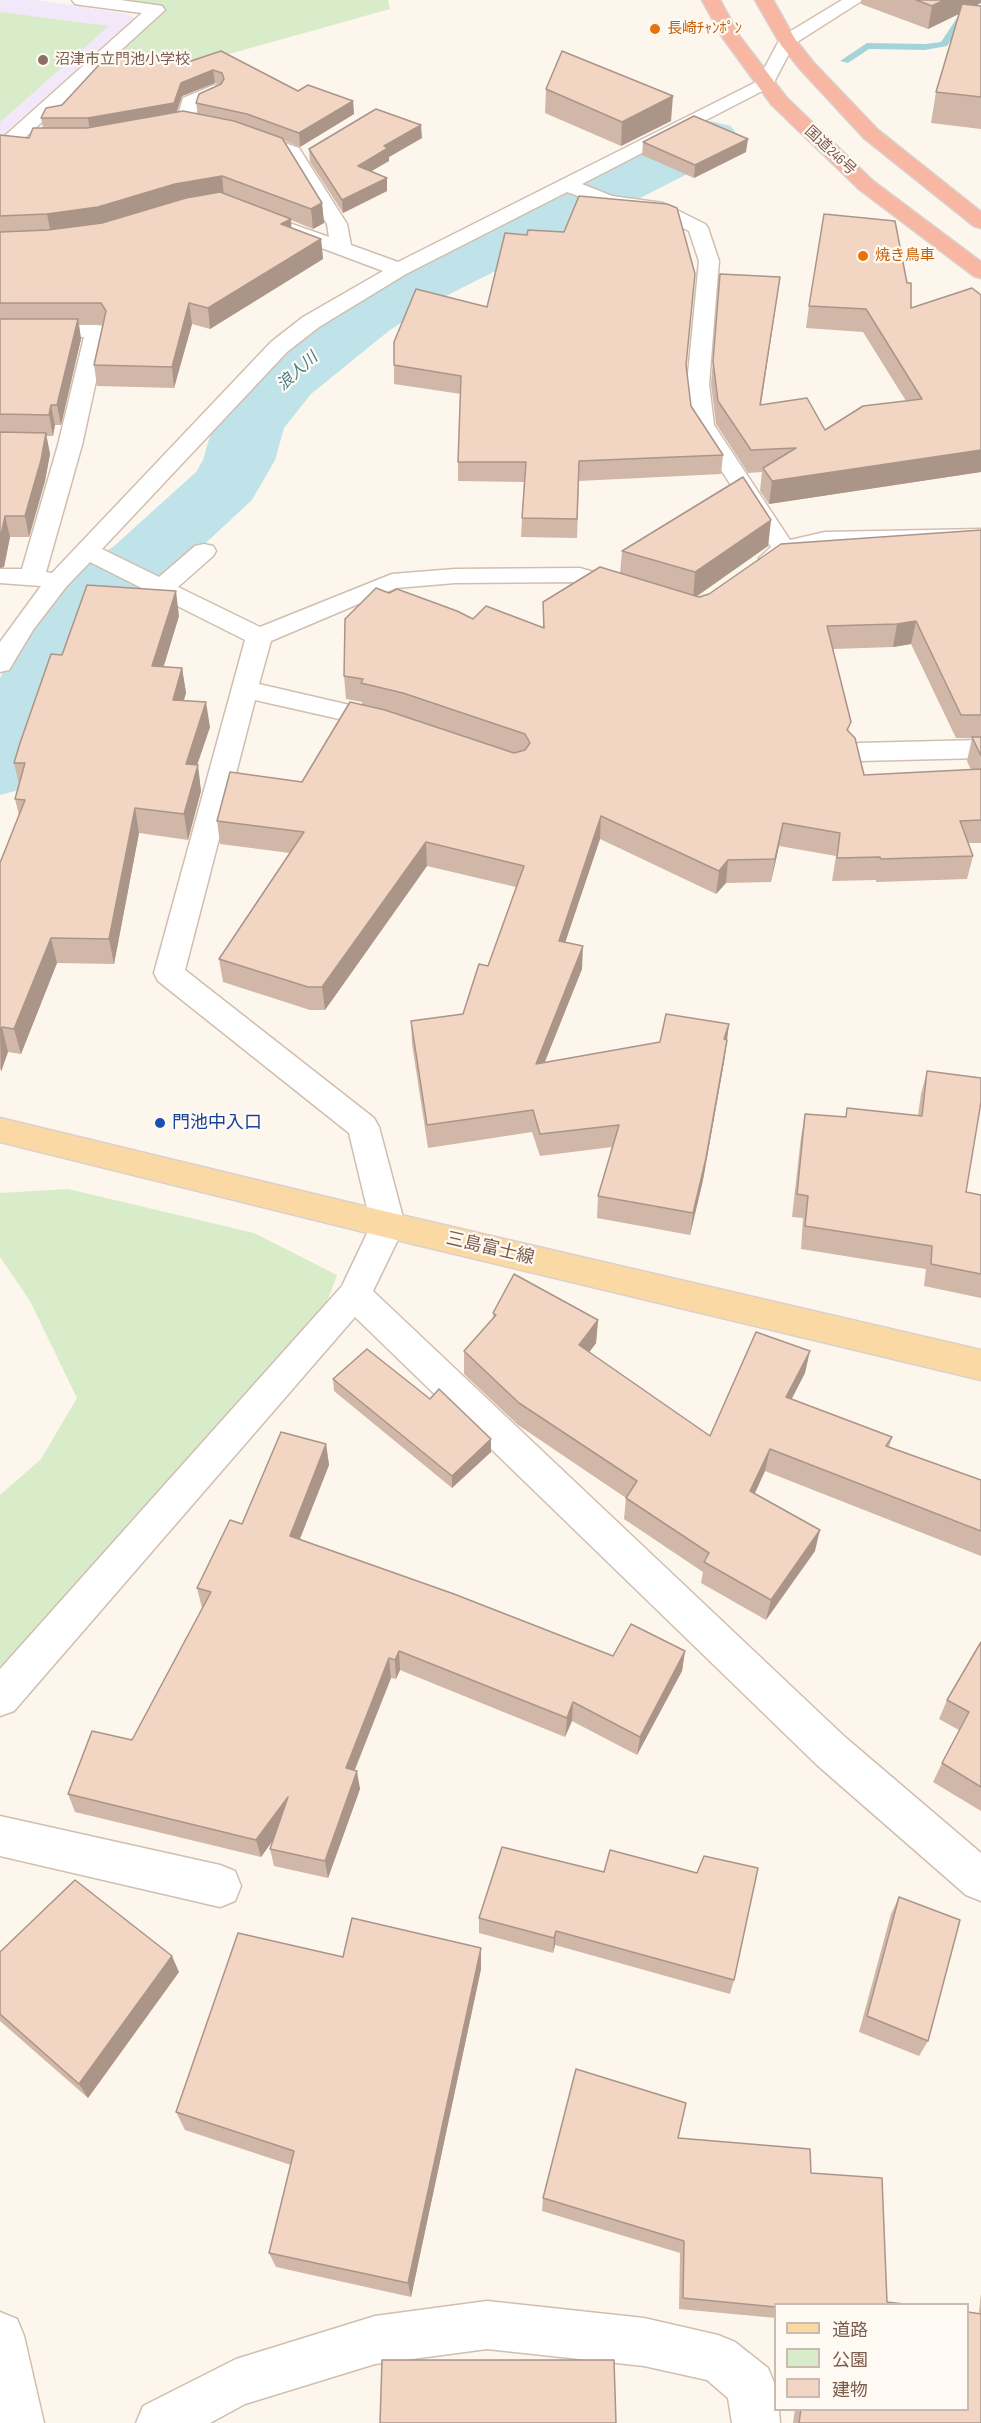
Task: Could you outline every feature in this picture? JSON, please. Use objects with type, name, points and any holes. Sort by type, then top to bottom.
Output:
[{"type":"highway","name":"国道246号","points":[[711,0],[732,38],[779,102],[866,184],[981,273]]},
{"type":"highway","points":[[764,0],[787,41],[807,66],[871,134],[981,222]]},
{"type":"main road","name":"三島富士線","points":[[0,1130],[981,1365]]},
{"type":"street","points":[[6,145],[156,10],[81,0]]},
{"type":"street","points":[[0,664],[22,627],[57,582],[279,346],[311,322],[399,270],[586,192],[766,82],[787,41],[854,0]]},
{"type":"street","points":[[207,127],[176,123],[190,102],[214,91]]},
{"type":"street","points":[[229,131],[292,152],[337,224],[341,248]]},
{"type":"street","points":[[6,145],[45,140]]},
{"type":"street","points":[[296,160],[316,148]]},
{"type":"street","points":[[586,192],[656,207],[698,228],[709,261],[698,384],[703,425],[784,549]]},
{"type":"street","points":[[256,216],[399,270]]},
{"type":"street","points":[[0,331],[96,331],[70,445],[32,576]]},
{"type":"street","points":[[47,444],[70,445]]},
{"type":"street","points":[[754,569],[784,549],[825,538],[981,536]]},
{"type":"street","points":[[88,551],[259,637],[392,581],[455,576],[580,575],[654,597]]},
{"type":"street","points":[[162,588],[204,551]]},
{"type":"street","points":[[0,576],[32,576],[57,582]]},
{"type":"street","points":[[0,1698],[354,1295],[388,1224],[363,1127],[169,973],[259,637]]},
{"type":"street","points":[[246,690],[416,731]]},
{"type":"street","points":[[859,752],[981,749]]},
{"type":"street","points":[[354,1295],[831,1751],[981,1880]]},
{"type":"street","points":[[0,1836],[220,1886]]},
{"type":"street","points":[[160,2423],[236,2383],[375,2340],[487,2325],[644,2342],[718,2359],[751,2385],[756,2423]]},
{"type":"street","points":[[0,2336],[20,2423]]},
{"type":"shaded area","name":"沼津市立門池小学校","points":[[0,0],[37,0],[127,14],[135,18],[0,137]]},
{"type":"green space","points":[[108,0],[388,0],[390,9],[147,77],[86,84],[163,8]]},
{"type":"green space","name":"沼津市立門池小学校","points":[[0,12],[109,26],[0,122]]},
{"type":"green space","points":[[68,1189],[254,1233],[337,1275],[303,1365],[0,1712],[0,1495],[41,1459],[77,1398],[30,1301],[0,1257],[0,1193]]},
{"type":"building","points":[[916,0],[944,0],[932,6]]},
{"type":"building","points":[[962,4],[981,6],[981,97],[936,92]]},
{"type":"building","points":[[221,51],[298,91],[308,85],[353,101],[299,133],[247,114],[196,103],[199,94],[221,84],[224,79],[222,73],[213,70],[181,83],[174,103],[88,118],[41,118],[46,108],[62,105],[110,53],[128,53],[188,62]]},
{"type":"building","points":[[562,51],[673,96],[622,122],[546,89]]},
{"type":"building","points":[[376,109],[421,125],[384,146],[388,148],[358,166],[387,178],[342,200],[309,149]]},
{"type":"building","points":[[183,111],[234,121],[282,138],[322,203],[311,209],[222,176],[175,184],[98,207],[47,214],[0,216],[0,135],[29,138],[33,128],[87,128]]},
{"type":"building","points":[[694,116],[748,139],[695,165],[643,142]]},
{"type":"building","points":[[220,192],[291,219],[281,224],[321,239],[208,308],[189,303],[172,367],[94,365],[106,311],[101,303],[0,303],[0,232],[48,230],[102,223],[186,198]]},
{"type":"building","points":[[579,196],[667,204],[677,208],[695,274],[686,365],[691,406],[723,455],[579,461],[577,519],[522,518],[526,462],[458,462],[461,376],[394,365],[394,342],[416,289],[487,307],[505,233],[527,235],[528,230],[564,232]]},
{"type":"building","points":[[824,214],[895,221],[907,283],[911,283],[911,308],[972,288],[981,295],[981,450],[772,481],[763,468],[796,448],[751,450],[718,401],[713,361],[720,274],[780,277],[760,405],[807,398],[825,430],[863,406],[922,399],[866,309],[809,306]]},
{"type":"building","points":[[0,319],[78,319],[57,405],[51,405],[49,415],[0,414]]},
{"type":"building","points":[[0,432],[46,433],[25,516],[5,516],[0,540]]},
{"type":"building","points":[[743,477],[771,520],[695,572],[622,551]]},
{"type":"building","points":[[981,530],[981,715],[961,715],[916,621],[897,624],[827,626],[851,722],[847,730],[855,738],[864,775],[981,769],[981,820],[960,821],[973,856],[837,858],[840,833],[783,823],[775,859],[728,860],[719,871],[601,816],[559,941],[583,946],[536,1064],[660,1042],[666,1014],[729,1024],[724,1039],[727,1040],[706,1158],[693,1213],[598,1196],[619,1125],[540,1134],[533,1110],[427,1125],[411,1021],[463,1014],[479,964],[488,966],[524,866],[426,842],[322,987],[308,987],[219,959],[304,832],[217,821],[230,772],[302,782],[350,702],[385,710],[514,753],[525,750],[530,743],[525,734],[403,693],[361,683],[363,679],[344,676],[345,619],[376,588],[389,593],[397,589],[473,619],[486,606],[544,628],[543,602],[600,567],[699,597],[709,594],[781,544]]},
{"type":"building","points":[[87,585],[176,591],[152,666],[182,668],[173,700],[206,702],[186,764],[198,765],[184,814],[135,808],[109,939],[51,938],[14,1029],[2,1027],[0,1031],[0,863],[25,800],[15,799],[25,763],[14,763],[51,654],[62,655]]},
{"type":"building","points":[[972,737],[981,737],[981,756]]},
{"type":"building","points":[[927,1071],[981,1078],[981,1102],[966,1192],[981,1195],[981,1274],[931,1264],[932,1246],[805,1226],[808,1196],[797,1194],[805,1114],[846,1117],[847,1108],[922,1116]]},
{"type":"building","points":[[514,1274],[598,1320],[579,1345],[710,1436],[756,1332],[810,1351],[786,1397],[892,1437],[886,1446],[981,1480],[981,1531],[770,1449],[750,1491],[820,1530],[771,1600],[704,1562],[709,1553],[626,1498],[637,1481],[519,1403],[464,1351],[496,1315],[493,1313]]},
{"type":"building","points":[[367,1349],[430,1399],[439,1389],[491,1439],[452,1476],[333,1379]]},
{"type":"building","points":[[281,1432],[326,1444],[290,1536],[454,1594],[613,1656],[631,1624],[685,1651],[640,1737],[573,1702],[567,1718],[399,1651],[395,1660],[389,1658],[346,1768],[357,1771],[325,1861],[270,1849],[288,1797],[256,1840],[68,1794],[92,1731],[132,1740],[211,1592],[197,1588],[230,1520],[242,1524]]},
{"type":"building","points":[[981,1642],[981,1787],[942,1763],[969,1712],[947,1700]]},
{"type":"building","points":[[502,1847],[604,1872],[610,1850],[697,1873],[704,1856],[758,1868],[734,1980],[556,1931],[554,1938],[479,1918]]},
{"type":"building","points":[[75,1880],[172,1956],[79,2084],[0,2014],[0,1952]]},
{"type":"building","points":[[899,1897],[960,1920],[928,2041],[867,2016]]},
{"type":"building","points":[[352,1918],[481,1948],[408,2283],[269,2253],[294,2151],[176,2112],[238,1933],[343,1957]]},
{"type":"building","points":[[576,2069],[686,2103],[678,2138],[810,2149],[811,2173],[882,2178],[887,2302],[896,2303],[774,2303],[774,2307],[683,2298],[684,2241],[543,2198]]},
{"type":"building","points":[[969,2312],[981,2314],[981,2423],[799,2423],[801,2411],[969,2411]]},
{"type":"building","points":[[382,2360],[614,2360],[616,2423],[380,2423]]},
{"type":"waterway","points":[[845,61],[867,46],[925,47],[944,44],[962,17],[981,10]]},
{"type":"waterway","name":"浪人川","points":[[0,767],[6,749],[36,692],[62,621],[79,598],[140,563],[226,484],[239,460],[249,425],[286,379],[366,316],[411,288],[710,139]]},
{"type":"place","name":"長崎ﾁｬﾝﾎﾟﾝ","points":[[655,29]]},
{"type":"place","name":"沼津市立門池小学校","points":[[43,60]]},
{"type":"place","name":"焼き鳥車","points":[[863,256]]},
{"type":"place","name":"門池中入口","points":[[160,1123]]}]
